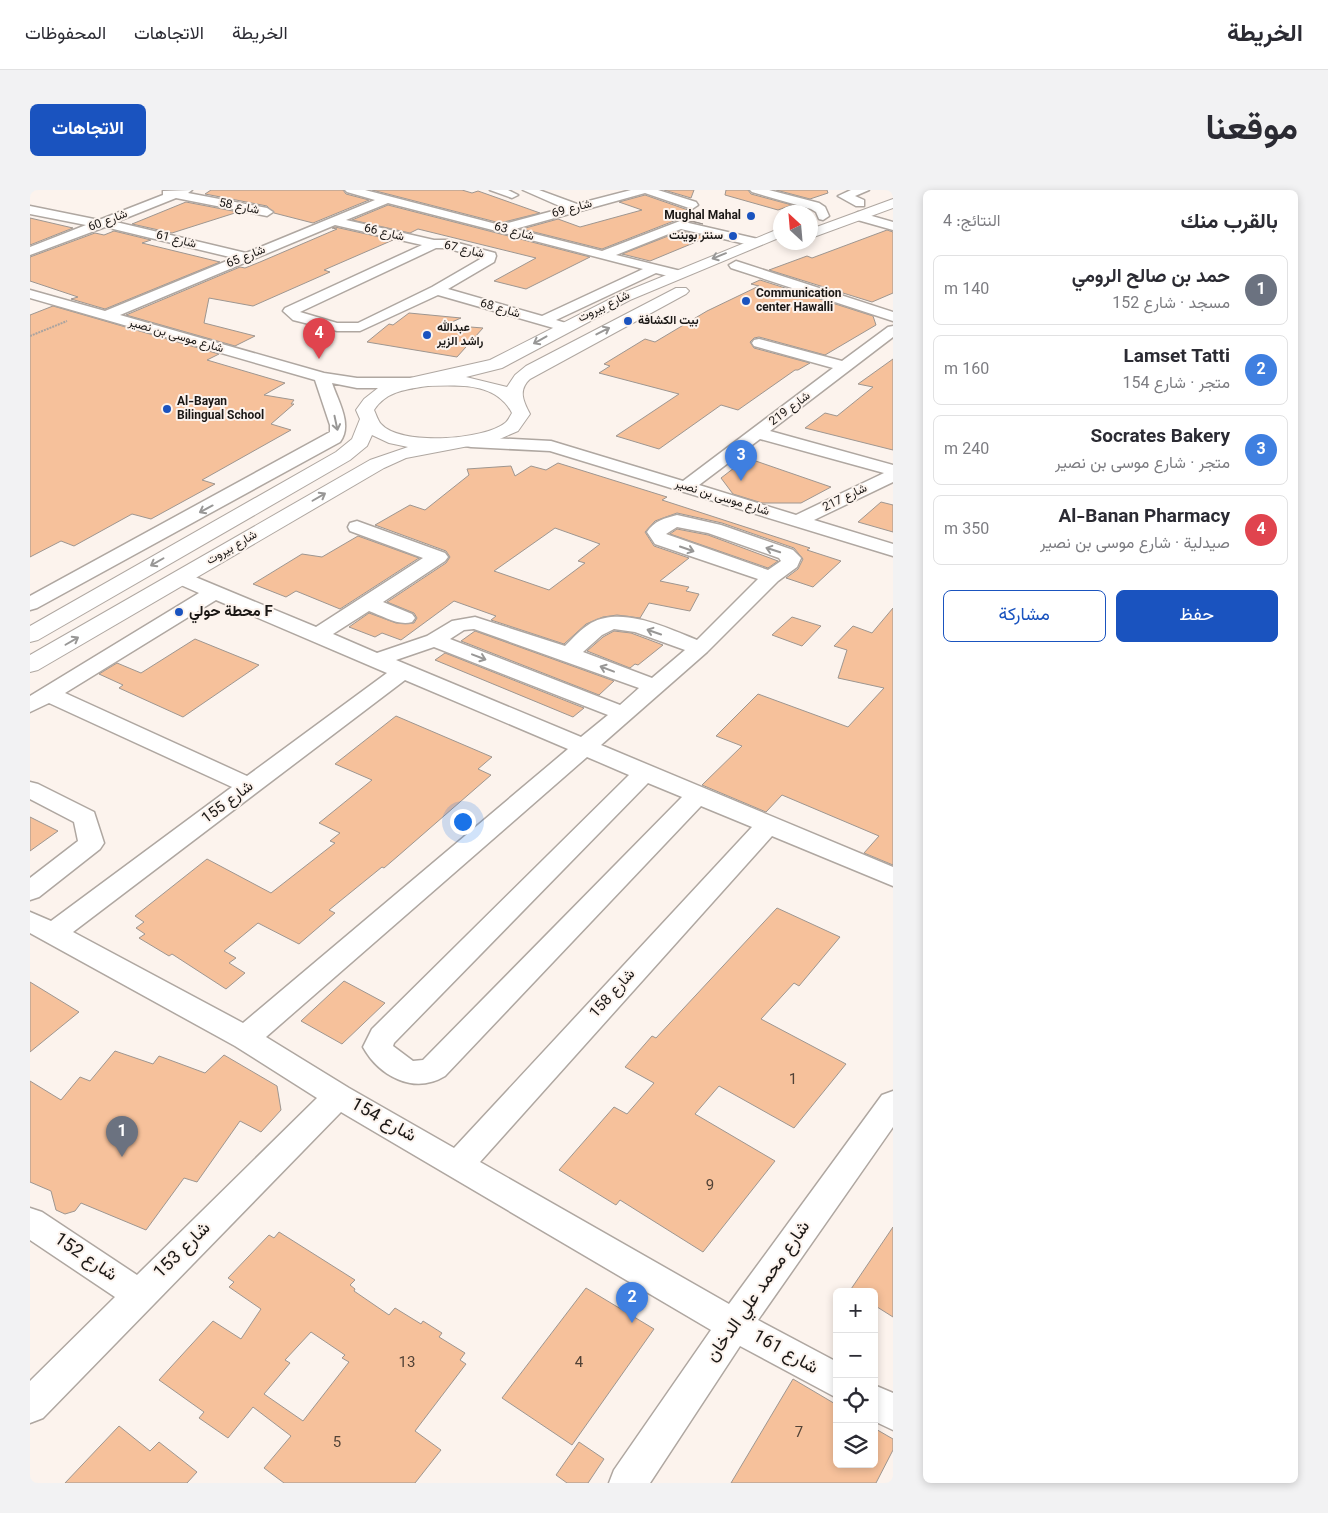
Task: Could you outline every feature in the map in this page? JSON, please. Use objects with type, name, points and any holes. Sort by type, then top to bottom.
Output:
[{"type":"main road","points":[[818,218],[893,193]]},
{"type":"main road","points":[[818,229],[860,203],[893,204]]},
{"type":"main road","name":"شارع بيروت","points":[[420,382],[496,364],[597,310],[676,274],[773,235]]},
{"type":"main road","name":"شارع بيروت","points":[[517,408],[514,390],[518,381],[528,373],[657,303],[773,249]]},
{"type":"main road","points":[[625,297],[626,301],[635,304],[657,303]]},
{"type":"main road","points":[[597,310],[620,310],[628,318]]},
{"type":"main road","points":[[458,381],[479,384],[497,389],[517,408],[512,427],[504,432],[471,442],[440,445],[394,438],[380,432],[367,416],[375,397],[385,391],[420,382],[458,381]]},
{"type":"main road","name":"شارع بيروت","points":[[30,635],[278,493],[356,446],[362,438],[367,416]]},
{"type":"main road","name":"شارع بيروت","points":[[32,663],[383,460],[440,445]]},
{"type":"main road","points":[[203,565],[228,541],[296,501],[293,495],[278,493]]},
{"type":"street","name":"شارع 58","points":[[152,190],[181,192],[268,212]]},
{"type":"street","name":"شارع 63","points":[[351,190],[676,274]]},
{"type":"street","name":"شارع 65","points":[[105,316],[334,221],[400,190]]},
{"type":"street","points":[[496,190],[512,195]]},
{"type":"street","points":[[529,190],[576,208]]},
{"type":"street","points":[[564,190],[596,202]]},
{"type":"street","points":[[645,190],[692,205]]},
{"type":"street","name":"شارع 69","points":[[500,228],[645,190]]},
{"type":"street","points":[[756,190],[810,205]]},
{"type":"street","name":"شارع 60","points":[[32,248],[103,224],[181,192]]},
{"type":"street","points":[[860,203],[893,226]]},
{"type":"street","name":"شارع 61","points":[[30,210],[103,224],[247,257]]},
{"type":"street","points":[[546,216],[567,224]]},
{"type":"street","name":"شارع 66","points":[[334,221],[434,244]]},
{"type":"street","points":[[603,255],[680,225],[754,242]]},
{"type":"street","name":"شارع 67","points":[[434,244],[447,244],[490,256],[489,259],[436,290],[360,327],[348,329],[298,316],[290,311],[434,244]]},
{"type":"street","points":[[736,265],[893,317]]},
{"type":"street","points":[[543,321],[654,269]]},
{"type":"street","name":"شارع 68","points":[[436,290],[564,327]]},
{"type":"street","name":"شارع موسى بن نصير","points":[[30,294],[322,377],[357,383],[420,382]]},
{"type":"street","points":[[871,310],[893,301]]},
{"type":"street","name":"شارع 219","points":[[686,487],[893,330]]},
{"type":"street","points":[[758,343],[845,367]]},
{"type":"street","points":[[30,604],[334,438],[338,433],[338,425],[322,377]]},
{"type":"street","name":"شارع موسى بن نصير","points":[[322,377],[348,390],[367,416]]},
{"type":"street","name":"شارع موسى بن نصير","points":[[517,408],[530,431],[550,446]]},
{"type":"street","points":[[759,433],[893,470]]},
{"type":"street","name":"شارع موسى بن نصير","points":[[471,442],[550,446],[893,550]]},
{"type":"street","name":"شارع 217","points":[[797,521],[893,475]]},
{"type":"street","points":[[820,510],[893,535]]},
{"type":"street","points":[[245,1038],[585,748],[653,686],[700,648],[770,577],[790,563],[791,558],[786,554],[687,522],[668,523],[656,532],[656,536],[662,540],[770,577]]},
{"type":"street","points":[[318,635],[438,557],[357,527]]},
{"type":"street","points":[[181,578],[893,877]]},
{"type":"street","points":[[39,699],[215,592]]},
{"type":"street","points":[[368,603],[405,618]]},
{"type":"street","points":[[377,660],[434,640],[459,625],[475,623],[568,654],[653,686]]},
{"type":"street","points":[[568,654],[598,628],[614,623],[632,624],[700,648]]},
{"type":"street","points":[[434,640],[622,713]]},
{"type":"street","name":"شارع 155","points":[[41,928],[249,786],[403,671]]},
{"type":"street","points":[[39,699],[249,786]]},
{"type":"street","points":[[644,772],[382,1037],[378,1047],[384,1056],[410,1072],[424,1074],[434,1068],[698,795]]},
{"type":"street","points":[[30,789],[85,818],[91,844],[30,891]]},
{"type":"street","name":"شارع 158","points":[[459,1164],[768,825]]},
{"type":"street","name":"شارع 154","points":[[41,928],[245,1038],[338,1096],[459,1164],[734,1325]]},
{"type":"street","name":"شارع 153","points":[[30,1406],[338,1096]]},
{"type":"street","name":"شارع محمد علي الدخان","points":[[628,1483],[734,1325],[893,1103]]},
{"type":"street","name":"شارع 152","points":[[30,1222],[139,1295]]},
{"type":"street","name":"شارع 161","points":[[734,1325],[833,1379]]},
{"type":"street","points":[[878,1404],[893,1412]]},
{"type":"path","points":[[30,336],[91,312]]},
{"type":"building","points":[[211,190],[343,190],[346,194],[369,200],[313,223],[274,213],[267,206],[205,194]]},
{"type":"building","points":[[372,190],[462,190],[472,193],[478,191],[540,213],[500,223]]},
{"type":"building","points":[[664,190],[694,190],[691,198]]},
{"type":"building","points":[[726,190],[748,190],[751,194],[792,205],[773,205],[773,209],[725,195]]},
{"type":"building","points":[[776,190],[827,190],[828,193],[810,199]]},
{"type":"building","points":[[645,195],[688,210],[685,219],[703,224],[679,219],[602,249],[522,229],[558,219],[580,227],[642,210],[619,202]]},
{"type":"building","points":[[186,202],[238,212],[172,233],[132,224]]},
{"type":"building","points":[[388,205],[590,257],[526,289],[494,281],[536,258],[418,229],[410,233],[352,220]]},
{"type":"building","points":[[30,218],[73,228],[30,245]]},
{"type":"building","points":[[335,227],[393,240],[324,270],[330,272],[253,306],[209,298],[204,323],[255,336],[235,346],[126,315],[240,267],[245,268],[260,262],[337,229],[332,228]]},
{"type":"building","points":[[887,230],[893,232],[893,293],[872,302],[769,270],[807,256],[812,258]]},
{"type":"building","points":[[114,231],[151,240],[142,243],[220,262],[105,309],[71,299],[78,297],[30,281],[30,257],[95,233],[104,235]]},
{"type":"building","points":[[681,231],[708,237],[650,261],[622,254]]},
{"type":"building","points":[[760,280],[873,316],[876,325],[825,355],[759,337],[754,338],[750,342],[754,348],[810,363],[795,370],[738,410],[721,405],[659,449],[616,436],[679,394],[599,373],[610,366],[604,364],[645,339],[655,342],[707,311],[759,286],[751,284]]},
{"type":"building","name":"Al-Bayan Bilingual School","points":[[53,306],[219,354],[207,360],[285,383],[264,395],[294,400],[291,404],[294,404],[271,424],[291,430],[202,480],[215,484],[151,519],[132,514],[74,546],[61,541],[30,557],[30,315]]},
{"type":"building","name":"عبدالله راشد الزير","points":[[409,313],[461,318],[445,325],[483,328],[457,357],[367,342],[389,324],[393,325]]},
{"type":"building","points":[[893,359],[893,450],[805,428],[825,413],[837,416],[873,387],[858,384]]},
{"type":"building","points":[[747,458],[831,487],[801,503],[762,503],[733,494],[721,478]]},
{"type":"building","points":[[558,463],[667,497],[662,500],[810,548],[807,550],[841,561],[813,587],[786,578],[798,569],[803,559],[794,548],[722,523],[677,513],[655,521],[645,532],[654,546],[689,558],[660,581],[689,587],[686,591],[699,594],[690,611],[649,603],[640,618],[617,615],[603,617],[586,624],[564,644],[491,620],[496,616],[454,601],[401,640],[382,633],[375,637],[349,627],[369,613],[396,623],[414,623],[417,618],[414,613],[387,602],[446,563],[450,557],[446,551],[375,525],[410,505],[425,510],[469,475],[467,469],[511,466],[515,476],[531,466],[546,470]],"holes":[[[555,528],[600,544],[578,561],[585,563],[549,590],[494,571]]]},
{"type":"building","points":[[881,502],[893,505],[893,532],[858,522]]},
{"type":"building","points":[[677,529],[708,535],[778,561],[768,568],[670,534]]},
{"type":"building","points":[[358,536],[419,558],[340,609],[296,591],[286,597],[253,584],[302,554],[322,557]]},
{"type":"building","points":[[893,608],[893,865],[864,853],[879,836],[782,795],[766,812],[702,785],[742,746],[716,736],[758,694],[848,727],[884,688],[838,678],[847,650],[834,646],[853,626],[872,633]]},
{"type":"building","points":[[792,617],[821,626],[802,646],[772,635]]},
{"type":"building","points":[[475,631],[614,681],[599,695],[461,641]]},
{"type":"building","points":[[614,631],[631,633],[663,645],[638,665],[635,664],[630,668],[587,651],[603,637]]},
{"type":"building","points":[[195,639],[259,665],[183,717],[119,688],[123,685],[99,674],[117,663],[141,673]]},
{"type":"building","points":[[445,653],[584,708],[573,717],[435,660]]},
{"type":"building","points":[[396,716],[492,757],[478,769],[491,775],[384,868],[382,867],[329,910],[335,913],[299,944],[258,923],[224,951],[236,958],[229,963],[245,973],[226,989],[172,954],[169,956],[139,938],[145,934],[136,928],[144,922],[135,916],[207,859],[271,893],[335,843],[330,841],[340,833],[319,823],[372,780],[335,764]]},
{"type":"building","points":[[30,817],[58,831],[30,851]]},
{"type":"building","points":[[777,908],[840,937],[799,986],[794,983],[761,1019],[846,1064],[794,1128],[719,1086],[695,1114],[775,1161],[703,1252],[620,1200],[616,1205],[559,1170],[614,1107],[627,1114],[654,1083],[625,1067],[652,1036],[656,1038]]},
{"type":"building","points":[[344,981],[385,1003],[342,1044],[301,1021]]},
{"type":"building","points":[[30,982],[79,1012],[30,1052]]},
{"type":"building","points":[[115,1051],[153,1064],[159,1056],[205,1073],[224,1055],[277,1086],[281,1110],[261,1132],[240,1121],[197,1182],[184,1178],[146,1230],[81,1203],[75,1211],[65,1214],[56,1210],[51,1191],[30,1182],[30,1081],[61,1100],[80,1077],[90,1081]]},
{"type":"building","points":[[893,1227],[893,1317],[878,1308],[878,1288],[852,1288]]},
{"type":"building","points":[[279,1232],[355,1280],[350,1285],[355,1289],[354,1291],[389,1315],[395,1308],[421,1324],[423,1321],[442,1333],[439,1337],[465,1353],[460,1360],[466,1364],[415,1431],[441,1450],[415,1483],[284,1483],[264,1468],[291,1436],[253,1407],[228,1438],[199,1418],[204,1412],[159,1380],[213,1321],[241,1339],[261,1309],[229,1287],[234,1282],[228,1278],[269,1235],[274,1238]],"holes":[[[311,1332],[345,1355],[342,1358],[349,1362],[303,1421],[264,1394],[290,1363],[285,1360]]]},
{"type":"building","points":[[586,1288],[654,1329],[572,1445],[502,1398]]},
{"type":"building","points":[[793,1379],[833,1403],[833,1468],[878,1468],[878,1430],[893,1439],[893,1450],[876,1483],[731,1483]]},
{"type":"building","points":[[119,1426],[150,1451],[159,1442],[197,1472],[187,1483],[65,1483]]},
{"type":"building","points":[[579,1442],[604,1459],[588,1483],[567,1483],[556,1475]]},
{"type":"place","name":"Mughal Mahal","points":[[751,216]]},
{"type":"place","name":"سنتر بوينت","points":[[733,236]]},
{"type":"place","name":"Communication center Hawalli","points":[[746,301]]},
{"type":"place","name":"بيت الكشافة","points":[[628,321]]},
{"type":"place","name":"عبدالله راشد الزير","points":[[427,335]]},
{"type":"place","name":"Al-Banan Pharmacy","points":[[319,359]]},
{"type":"place","name":"Al-Bayan Bilingual School","points":[[167,409]]},
{"type":"place","name":"Socrates Bakery","points":[[741,481]]},
{"type":"place","name":"محطة حولي F","points":[[179,612]]},
{"type":"place","name":"حمد بن صالح الرومي","points":[[122,1157]]},
{"type":"place","name":"Lamset Tatti","points":[[632,1323]]}]
